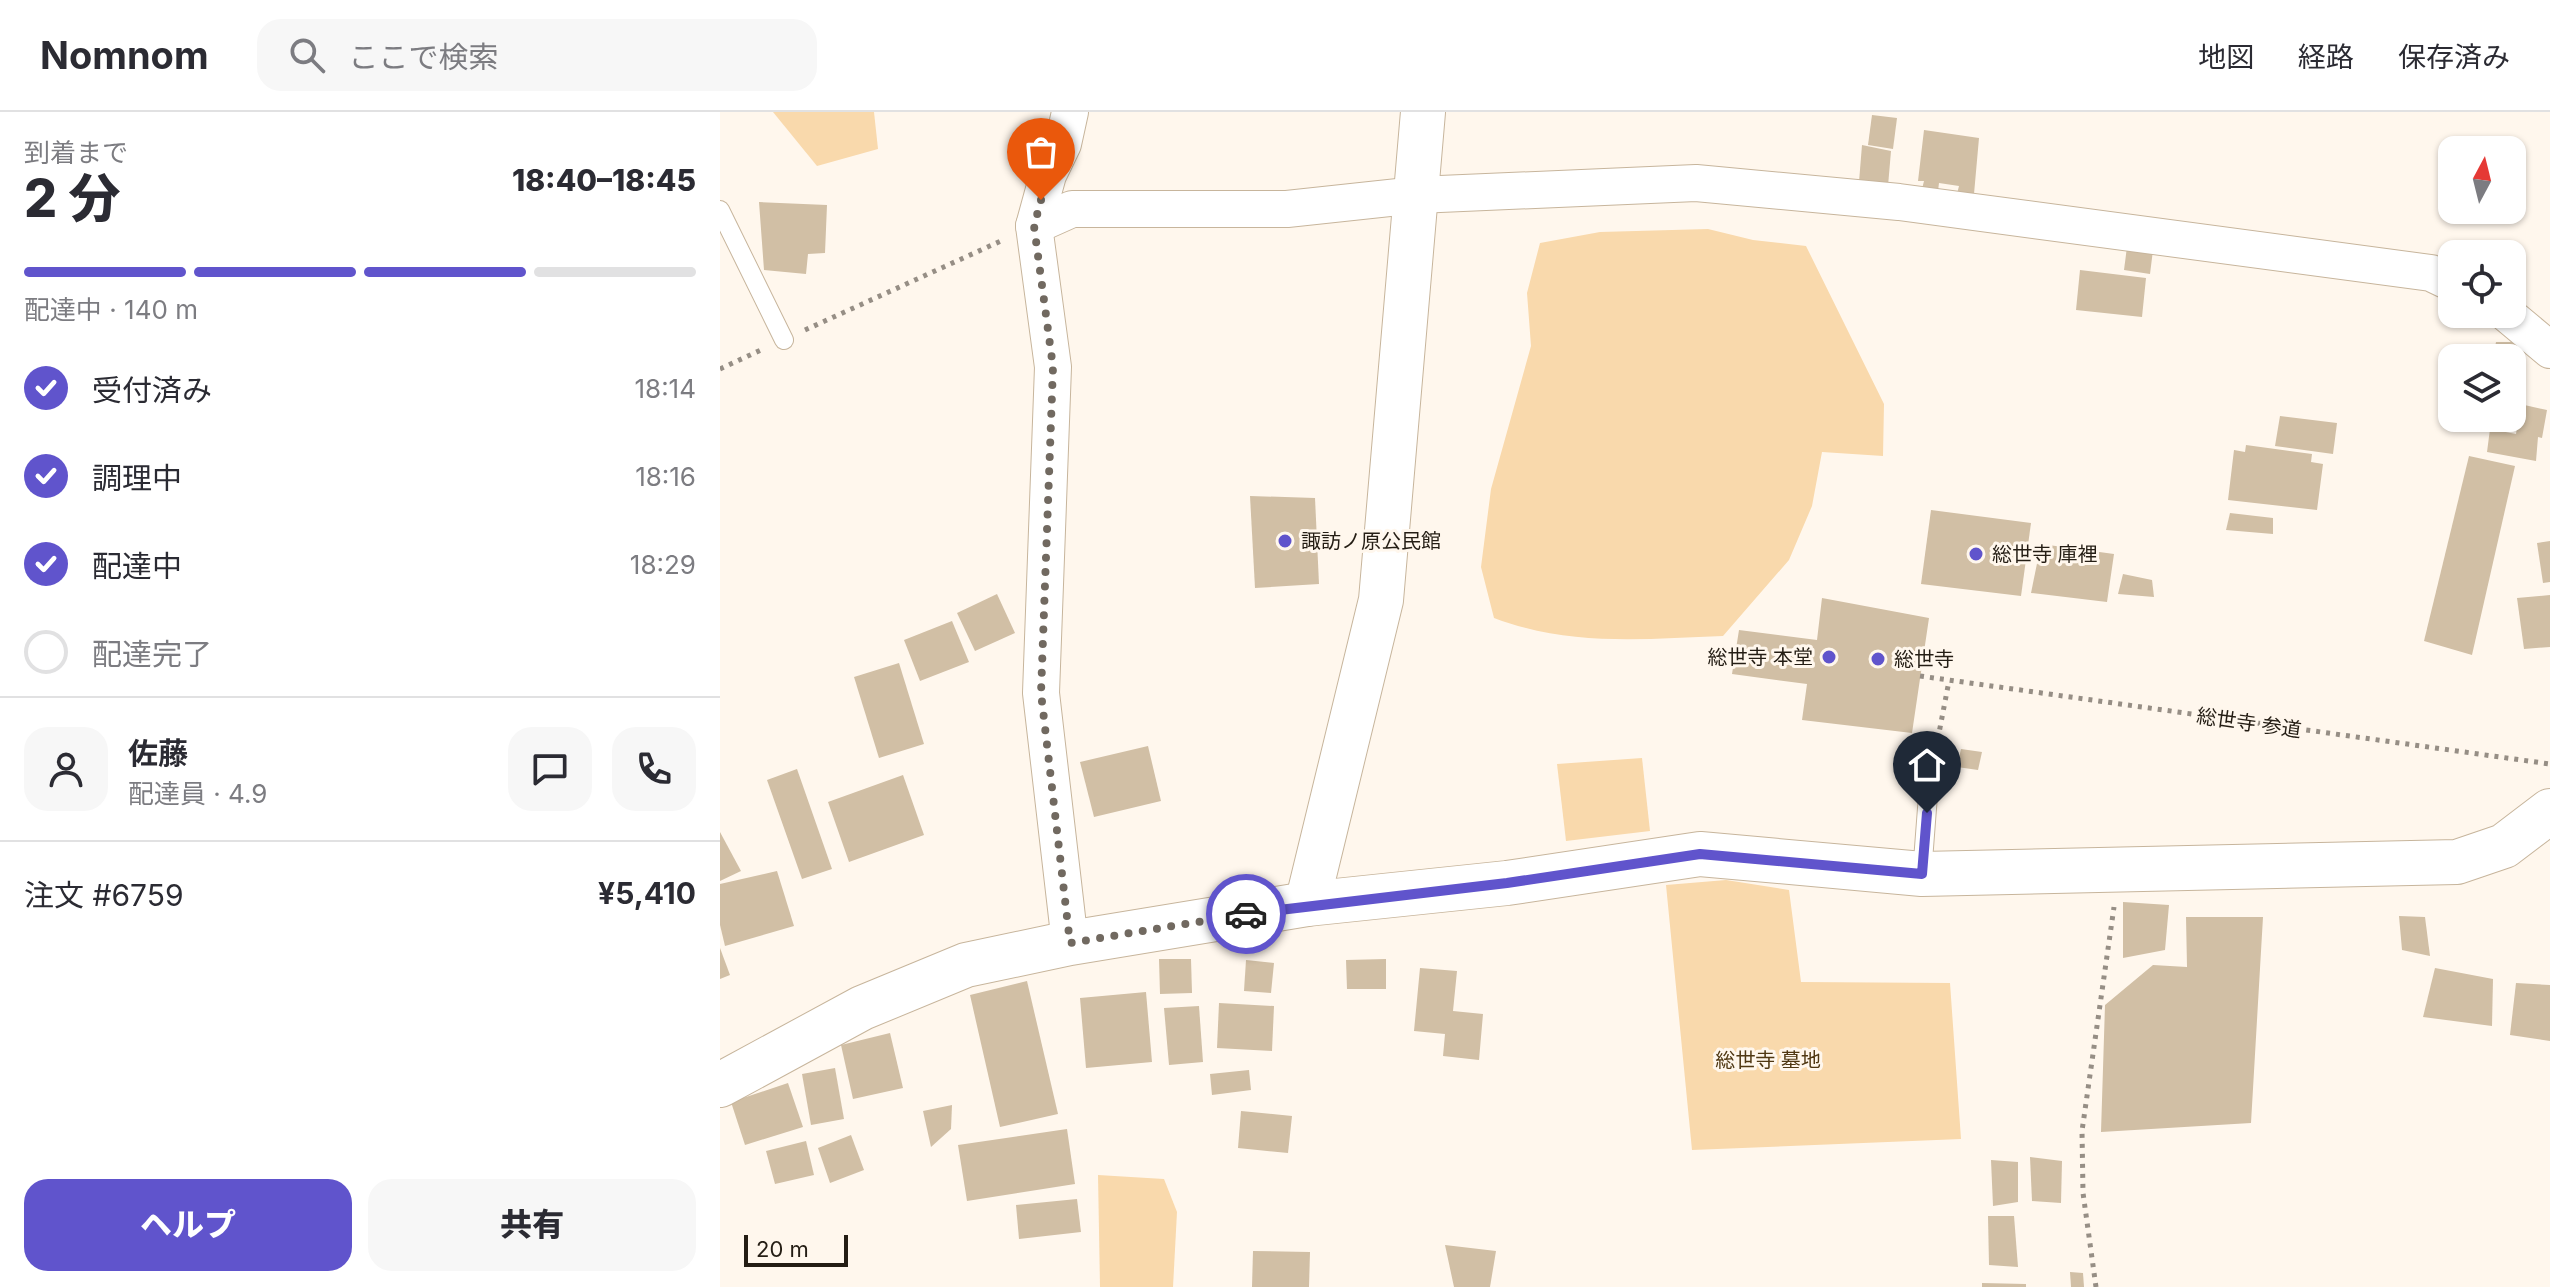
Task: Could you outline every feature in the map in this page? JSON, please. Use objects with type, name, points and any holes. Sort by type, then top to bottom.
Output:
[{"type":"street","points":[[1070,112],[1063,144],[1048,175],[1034,226],[1053,367],[1041,693],[1070,943]]},
{"type":"street","points":[[1307,904],[1381,600],[1423,112]]},
{"type":"street","points":[[1034,226],[1072,209],[1287,209],[1417,195],[1696,183],[1814,192],[2438,276]]},
{"type":"street","points":[[2524,328],[2550,350]]},
{"type":"street","points":[[720,1085],[862,1008],[953,971],[1070,943],[1307,904],[1507,883],[1700,854],[1922,874],[2457,862],[2504,846],[2550,811]]},
{"type":"lane","points":[[720,210],[784,340]]},
{"type":"lane","points":[[1922,874],[1929,782]]},
{"type":"path","points":[[720,369],[1034,226]]},
{"type":"path","name":"総世寺 参道","points":[[1920,676],[2550,764]]},
{"type":"path","points":[[1929,782],[1949,681]]},
{"type":"path","points":[[2096,1287],[2083,1193],[2082,1131],[2119,871]]},
{"type":"green space","points":[[773,112],[874,112],[878,149],[817,166]]},
{"type":"green space","points":[[1708,229],[1753,240],[1806,246],[1884,404],[1883,456],[1822,452],[1812,506],[1789,560],[1723,636],[1579,637],[1523,627],[1494,618],[1481,567],[1491,489],[1531,346],[1527,293],[1540,243],[1600,232]]},
{"type":"green space","points":[[1642,758],[1650,831],[1566,841],[1557,764]]},
{"type":"green space","name":"総世寺 墓地","points":[[1726,880],[1789,890],[1801,982],[1950,983],[1961,1139],[1692,1150],[1666,885]]},
{"type":"green space","points":[[1098,1175],[1164,1179],[1177,1212],[1173,1287],[1100,1287]]},
{"type":"building","points":[[1872,115],[1897,118],[1893,149],[1868,145]]},
{"type":"building","points":[[1924,130],[1979,138],[1974,194],[1957,194],[1959,186],[1939,183],[1938,191],[1922,189],[1924,181],[1918,181]]},
{"type":"building","points":[[1862,145],[1891,151],[1888,186],[1859,182]]},
{"type":"building","points":[[759,202],[827,205],[825,253],[808,254],[806,274],[764,270]]},
{"type":"building","points":[[2127,247],[2153,250],[2150,274],[2124,270]]},
{"type":"building","points":[[2080,270],[2146,278],[2142,317],[2076,310]]},
{"type":"building","points":[[2496,342],[2519,342],[2519,344]]},
{"type":"building","points":[[2526,405],[2547,410],[2542,438],[2538,437],[2536,461],[2487,452],[2490,432],[2526,432]]},
{"type":"building","points":[[2280,416],[2337,423],[2333,454],[2275,446]]},
{"type":"building","points":[[2246,445],[2312,454],[2311,462],[2323,464],[2317,510],[2228,500],[2234,450],[2245,452]]},
{"type":"building","points":[[2469,456],[2515,466],[2472,655],[2424,641]]},
{"type":"building","name":"諏訪ノ原公民館","points":[[1250,496],[1315,498],[1319,584],[1255,588]]},
{"type":"building","name":"総世寺 庫裡","points":[[1931,510],[2031,523],[2021,596],[1921,584]]},
{"type":"building","points":[[2230,513],[2273,518],[2273,534],[2226,530]]},
{"type":"building","points":[[2550,541],[2550,582],[2543,583],[2537,543]]},
{"type":"building","name":"総世寺 庫裡","points":[[2041,544],[2114,554],[2107,602],[2031,593]]},
{"type":"building","points":[[2123,574],[2152,580],[2154,597],[2118,594]]},
{"type":"building","points":[[997,594],[1015,633],[975,651],[957,613]]},
{"type":"building","points":[[2550,595],[2550,647],[2524,649],[2517,598]]},
{"type":"building","name":"総世寺 本堂","points":[[1822,598],[1929,618],[1912,733],[1802,720],[1807,684],[1732,674],[1739,630],[1817,640]]},
{"type":"building","points":[[952,621],[969,662],[920,681],[904,640]]},
{"type":"building","points":[[899,663],[924,744],[879,758],[854,677]]},
{"type":"building","points":[[1148,746],[1161,801],[1094,817],[1080,762]]},
{"type":"building","points":[[1961,749],[1982,752],[1978,770],[1957,767]]},
{"type":"building","points":[[797,769],[832,869],[802,879],[767,780]]},
{"type":"building","points":[[903,775],[924,835],[849,862],[828,802]]},
{"type":"building","points":[[720,832],[741,871],[720,881]]},
{"type":"building","points":[[777,871],[794,926],[725,946],[720,925],[720,884]]},
{"type":"building","points":[[2123,902],[2169,905],[2165,950],[2123,958]]},
{"type":"building","points":[[2399,916],[2425,917],[2430,956],[2402,950]]},
{"type":"building","points":[[2186,917],[2263,917],[2251,1123],[2101,1132],[2105,1005],[2153,965],[2187,967]]},
{"type":"building","points":[[720,948],[730,975],[720,979]]},
{"type":"building","points":[[1159,959],[1191,959],[1192,993],[1160,994]]},
{"type":"building","points":[[1386,959],[1386,989],[1347,989],[1346,960]]},
{"type":"building","points":[[1246,960],[1274,963],[1271,993],[1244,991]]},
{"type":"building","points":[[1420,968],[1457,971],[1453,1011],[1483,1014],[1479,1060],[1443,1056],[1445,1034],[1414,1031]]},
{"type":"building","points":[[2435,968],[2493,979],[2492,1026],[2423,1017]]},
{"type":"building","points":[[1027,981],[1058,1114],[1000,1127],[970,995]]},
{"type":"building","points":[[2516,983],[2550,985],[2550,1041],[2510,1035]]},
{"type":"building","points":[[1146,992],[1152,1062],[1086,1068],[1080,998]]},
{"type":"building","points":[[1219,1003],[1274,1006],[1272,1051],[1217,1048]]},
{"type":"building","points":[[1199,1006],[1203,1062],[1169,1065],[1164,1008]]},
{"type":"building","points":[[890,1033],[903,1088],[853,1099],[841,1045]]},
{"type":"building","points":[[835,1068],[844,1119],[811,1125],[802,1074]]},
{"type":"building","points":[[1249,1070],[1251,1090],[1212,1095],[1210,1074]]},
{"type":"building","points":[[788,1083],[803,1127],[745,1145],[731,1102]]},
{"type":"building","points":[[952,1105],[951,1129],[931,1147],[923,1111]]},
{"type":"building","points":[[1241,1111],[1292,1116],[1288,1153],[1238,1148]]},
{"type":"building","points":[[1067,1129],[1075,1184],[967,1201],[958,1145]]},
{"type":"building","points":[[851,1135],[864,1170],[830,1183],[818,1148]]},
{"type":"building","points":[[806,1141],[814,1175],[775,1184],[766,1151]]},
{"type":"building","points":[[2030,1157],[2062,1161],[2061,1203],[2032,1201]]},
{"type":"building","points":[[1991,1160],[2018,1162],[2018,1202],[1993,1206]]},
{"type":"building","points":[[1077,1199],[1081,1232],[1019,1239],[1016,1205]]},
{"type":"building","points":[[1988,1216],[2014,1216],[2018,1267],[1989,1265]]},
{"type":"building","points":[[1445,1245],[1496,1251],[1490,1287],[1454,1287]]},
{"type":"building","points":[[1253,1251],[1310,1252],[1309,1287],[1252,1287]]},
{"type":"building","points":[[2070,1272],[2083,1273],[2084,1287],[2071,1287]]},
{"type":"building","points":[[1982,1283],[2026,1284],[2026,1287],[1982,1287]]},
{"type":"way so far","points":[[1041,200],[1034,226],[1053,367],[1051,491],[1041,693],[1070,943],[1246,914]]},
{"type":"place","name":"諏訪ノ原公民館","points":[[1285,541]]},
{"type":"place","name":"総世寺 庫裡","points":[[1976,554]]},
{"type":"place","name":"総世寺 本堂","points":[[1829,657]]},
{"type":"place","name":"総世寺","points":[[1878,659]]},
{"type":"route","points":[[1246,914],[1307,904],[1507,883],[1700,854],[1922,874],[1927,813]]}]
